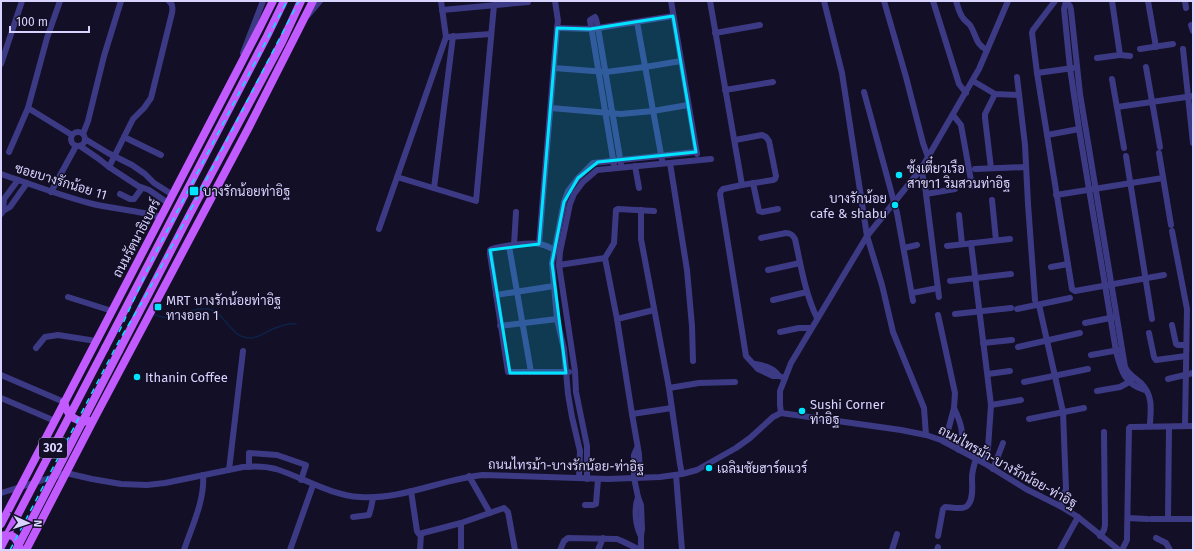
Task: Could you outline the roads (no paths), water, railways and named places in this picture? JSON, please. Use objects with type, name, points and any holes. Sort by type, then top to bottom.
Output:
[{"type":"main road","points":[[260,27],[269,1]]},
{"type":"main road","name":"ถนนรัตนาธิเบศร์","points":[[1,524],[236,74],[272,1]]},
{"type":"main road","name":"ถนนรัตนาธิเบศร์","points":[[1,547],[284,1]]},
{"type":"main road","name":"302","points":[[16,550],[207,182],[282,42],[301,1]]},
{"type":"main road","name":"302","points":[[26,550],[313,3]]},
{"type":"main road","points":[[180,202],[222,100]]},
{"type":"main road","points":[[207,182],[249,127]]},
{"type":"main road","points":[[64,402],[68,412],[78,420],[86,422],[94,419]]},
{"type":"main road","points":[[1,536],[13,536],[18,540],[21,550]]},
{"type":"street","points":[[1,64],[22,1]]},
{"type":"street","points":[[9,152],[28,108],[46,38],[60,1]]},
{"type":"street","points":[[51,192],[78,146],[84,143],[84,136],[104,56],[121,1]]},
{"type":"street","points":[[109,167],[133,119],[151,98],[173,8],[172,3],[169,1]]},
{"type":"street","points":[[236,74],[263,1]]},
{"type":"street","points":[[303,21],[320,1]]},
{"type":"street","points":[[380,229],[446,37],[441,1]]},
{"type":"street","points":[[539,244],[558,28],[554,1]]},
{"type":"street","points":[[671,1],[698,160]]},
{"type":"street","points":[[710,1],[742,185]]},
{"type":"street","points":[[824,1],[842,72],[867,236],[894,332],[924,408],[926,435]]},
{"type":"street","points":[[884,1],[928,157]]},
{"type":"street","points":[[933,1],[959,84],[966,93]]},
{"type":"street","points":[[956,1],[960,14],[969,24],[978,43],[987,50]]},
{"type":"street","points":[[782,413],[780,392],[782,377],[867,236],[921,169],[980,69],[1008,1]]},
{"type":"street","points":[[1055,1],[1032,33],[1056,195],[1072,287],[1074,291],[1164,275]]},
{"type":"street","points":[[1066,1],[1071,10],[1073,68],[1079,129],[1092,189]]},
{"type":"street","points":[[1112,1],[1120,55]]},
{"type":"street","points":[[1148,1],[1156,47]]},
{"type":"street","points":[[442,10],[528,2]]},
{"type":"street","points":[[397,177],[476,201],[494,5]]},
{"type":"street","points":[[558,28],[595,29],[673,16]]},
{"type":"street","points":[[637,22],[662,164]]},
{"type":"street","points":[[716,33],[760,25]]},
{"type":"street","points":[[595,29],[618,165]]},
{"type":"street","points":[[446,37],[491,34]]},
{"type":"street","points":[[434,188],[453,36]]},
{"type":"street","points":[[1140,49],[1173,44]]},
{"type":"street","points":[[1183,49],[1191,96],[1193,143]]},
{"type":"street","points":[[1096,58],[1120,55],[1130,56]]},
{"type":"street","points":[[554,68],[603,72],[681,61]]},
{"type":"street","points":[[1146,67],[1171,228],[1187,309],[1185,426]]},
{"type":"street","points":[[1037,73],[1073,68]]},
{"type":"street","points":[[1073,68],[1119,350],[1125,367],[1132,380],[1142,388],[1150,400],[1150,424]]},
{"type":"street","points":[[1017,77],[1025,145],[1037,303],[1063,412],[1066,489],[1060,506]]},
{"type":"street","points":[[1112,79],[1124,148]]},
{"type":"street","points":[[973,81],[995,94],[1019,94]]},
{"type":"street","points":[[725,90],[773,82]]},
{"type":"street","points":[[864,92],[894,202],[913,301]]},
{"type":"street","points":[[990,168],[984,118],[995,94]]},
{"type":"street","points":[[1117,107],[1191,96]]},
{"type":"street","points":[[551,108],[610,114],[653,111],[688,105]]},
{"type":"street","points":[[28,108],[72,135]]},
{"type":"street","points":[[953,114],[961,125],[972,186]]},
{"type":"street","points":[[1047,135],[1079,129]]},
{"type":"street","points":[[72,135],[76,132],[115,156],[132,164],[154,183],[173,195]]},
{"type":"street","points":[[72,135],[71,141],[78,146],[142,188],[149,190],[168,203]]},
{"type":"street","points":[[735,140],[762,135],[766,137],[769,141],[776,176],[775,179],[723,189],[721,190],[720,194],[746,356],[758,369],[773,376],[782,377]]},
{"type":"street","points":[[124,138],[161,155]]},
{"type":"street","points":[[618,165],[661,156],[696,152]]},
{"type":"street","points":[[1126,156],[1152,319]]},
{"type":"street","points":[[579,478],[580,452],[568,394],[564,349],[558,319],[552,263],[557,251],[564,202],[568,191],[593,163],[598,162],[635,166],[711,159]]},
{"type":"street","points":[[670,163],[687,270],[692,326],[692,361]]},
{"type":"street","points":[[635,166],[639,188]]},
{"type":"street","points":[[975,169],[1026,167]]},
{"type":"street","points":[[921,169],[926,194],[939,297]]},
{"type":"street","name":"ซอยบางรักน้อย 11","points":[[1,174],[51,192],[90,203],[148,213],[161,217]]},
{"type":"street","points":[[1056,195],[1163,178]]},
{"type":"street","points":[[2,212],[4,199],[18,180]]},
{"type":"street","points":[[2,212],[10,207],[27,183]]},
{"type":"street","points":[[753,183],[759,211],[762,212],[778,209]]},
{"type":"street","points":[[120,194],[130,199],[134,199],[142,188]]},
{"type":"street","points":[[926,194],[955,189]]},
{"type":"street","points":[[992,200],[996,240]]},
{"type":"street","points":[[560,550],[564,541],[568,538],[603,538],[620,540],[640,550],[641,536],[637,529],[636,505],[638,497],[634,455],[637,448],[617,319],[605,258],[614,243],[616,210],[654,211]]},
{"type":"street","points":[[641,210],[641,240],[669,388],[680,464],[679,474],[682,550]]},
{"type":"street","points":[[516,212],[511,246],[517,292],[531,372]]},
{"type":"street","points":[[959,215],[962,244]]},
{"type":"street","points":[[761,238],[790,233],[796,239],[807,292],[817,318]]},
{"type":"street","points":[[947,246],[1010,239]]},
{"type":"street","points":[[971,243],[991,405],[988,448],[984,463]]},
{"type":"street","points":[[557,251],[539,244],[493,248],[490,250],[500,326],[508,372],[566,373],[575,371]]},
{"type":"street","points":[[904,248],[917,245]]},
{"type":"street","points":[[557,251],[575,371],[578,407],[587,446],[587,479]]},
{"type":"street","points":[[559,265],[605,258]]},
{"type":"street","points":[[768,270],[800,263]]},
{"type":"street","points":[[1051,267],[1068,264]]},
{"type":"street","points":[[950,281],[1011,274]]},
{"type":"street","points":[[496,295],[554,286]]},
{"type":"street","points":[[912,293],[938,288]]},
{"type":"street","points":[[773,300],[807,292]]},
{"type":"street","points":[[68,298],[112,311]]},
{"type":"street","points":[[955,314],[1014,309],[1037,303],[1070,298]]},
{"type":"street","points":[[617,319],[654,310]]},
{"type":"street","points":[[938,315],[955,394],[954,408],[945,442]]},
{"type":"street","points":[[1085,323],[1114,318]]},
{"type":"street","points":[[500,326],[558,319]]},
{"type":"street","points":[[1172,325],[1176,344],[1186,345]]},
{"type":"street","points":[[780,332],[799,328],[811,328]]},
{"type":"street","points":[[1018,347],[1080,333]]},
{"type":"street","points":[[1149,333],[1156,360],[1158,361],[1186,356]]},
{"type":"street","points":[[36,348],[45,337],[58,335],[96,341]]},
{"type":"street","points":[[983,343],[1012,340]]},
{"type":"street","points":[[1091,355],[1119,350]]},
{"type":"street","points":[[229,470],[243,351]]},
{"type":"street","points":[[1024,382],[1088,369]]},
{"type":"street","points":[[988,374],[1010,371]]},
{"type":"street","points":[[1168,379],[1193,373]]},
{"type":"street","points":[[1,375],[64,402]]},
{"type":"street","points":[[1097,391],[1120,387],[1132,380]]},
{"type":"street","points":[[669,388],[699,383],[736,382]]},
{"type":"street","points":[[1,398],[55,422]]},
{"type":"street","points":[[991,405],[1021,400]]},
{"type":"street","points":[[632,414],[672,408]]},
{"type":"street","points":[[954,408],[960,420],[962,433],[962,441],[959,450]]},
{"type":"street","points":[[1029,419],[1084,408]]},
{"type":"street","name":"ถนนไทรม้า-บางรักน้อย-ท่าอิฐ","points":[[66,473],[92,480],[141,485],[165,483],[249,467],[262,467],[276,469],[312,485],[352,496],[373,498],[396,495],[469,476],[494,474],[587,479],[637,478],[679,474],[697,470],[736,448],[750,438],[773,417],[782,413],[867,424],[926,435],[941,440],[1078,517],[1116,549]]},
{"type":"street","points":[[1122,550],[1127,538],[1129,428],[1193,426]]},
{"type":"street","points":[[1168,518],[1169,427]]},
{"type":"street","points":[[1100,536],[1105,525],[1104,432]]},
{"type":"street","points":[[993,469],[1003,443]]},
{"type":"street","points":[[249,467],[249,453],[277,455],[306,465],[301,480]]},
{"type":"street","points":[[938,536],[943,509],[945,507],[968,506],[972,496],[972,477],[976,459]]},
{"type":"street","name":"302","points":[[21,487],[66,473]]},
{"type":"street","points":[[184,550],[200,505],[204,486],[203,475]]},
{"type":"street","points":[[469,476],[490,513]]},
{"type":"street","points":[[585,505],[596,504],[598,479]]},
{"type":"street","points":[[290,550],[312,485]]},
{"type":"street","points":[[1,493],[21,487]]},
{"type":"street","points":[[411,491],[417,531],[421,534]]},
{"type":"street","points":[[353,517],[369,516],[373,498]]},
{"type":"street","points":[[421,534],[461,523],[502,508],[507,510],[514,550]]},
{"type":"street","points":[[1060,550],[1078,517]]},
{"type":"street","points":[[1128,518],[1193,519]]},
{"type":"street","points":[[461,523],[461,550]]},
{"type":"street","points":[[420,550],[421,534]]},
{"type":"street","points":[[892,550],[897,534]]},
{"type":"street","points":[[598,550],[603,538]]},
{"type":"street","points":[[1156,538],[1166,543],[1170,550]]},
{"type":"waterway","points":[[153,314],[165,318],[174,318],[196,310],[212,310],[221,316],[238,334],[243,337],[250,338],[259,336],[282,326],[296,324]]},
{"type":"railway","points":[[119,332],[152,260],[287,1]]},
{"type":"railway","points":[[10,550],[119,341],[162,265],[299,1]]},
{"type":"place","name":"ซ้งเตี๋ยวเรือ สาขา1 ริมสวนท่าอิฐ","points":[[899,175]]},
{"type":"place","name":"บางรักน้อยท่าอิฐ","points":[[194,191]]},
{"type":"place","name":"บางรักน้อย cafe & shabu","points":[[895,205]]},
{"type":"place","name":"MRT บางรักน้อยท่าอิฐ ทางออก 1","points":[[158,307]]},
{"type":"place","name":"Ithanin Coffee","points":[[137,377]]},
{"type":"place","name":"Sushi Corner ท่าอิฐ","points":[[802,411]]},
{"type":"place","name":"เฉลิมชัยฮาร์ดแวร์","points":[[709,468]]}]
